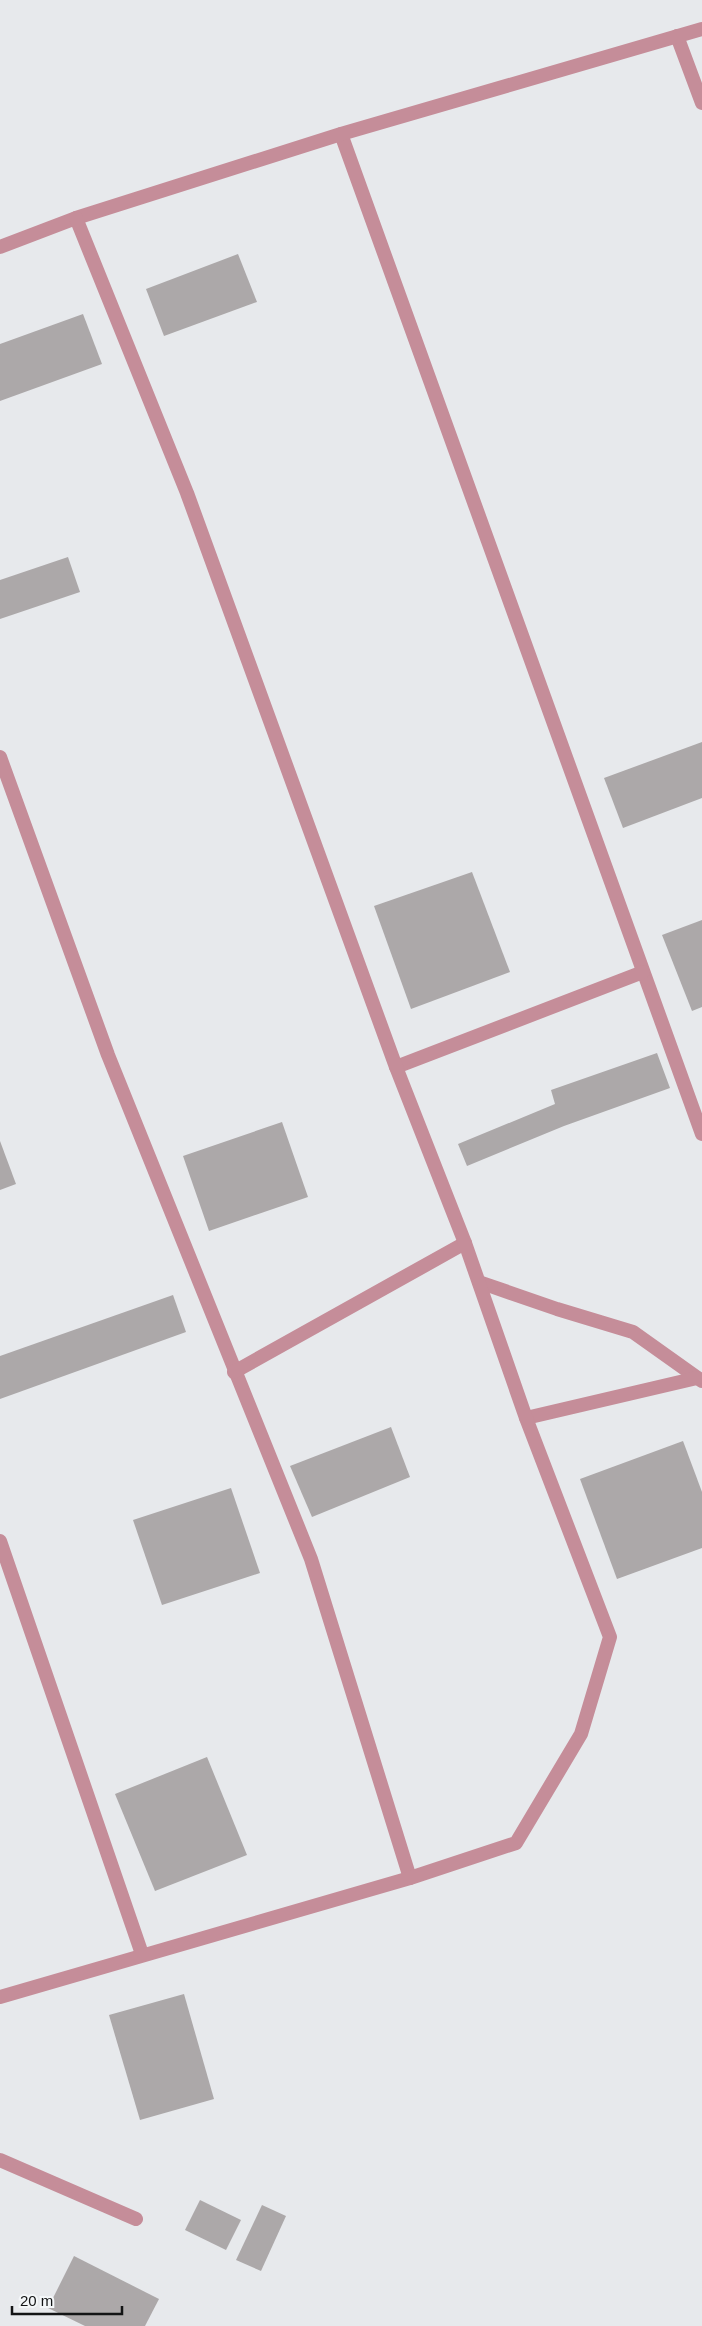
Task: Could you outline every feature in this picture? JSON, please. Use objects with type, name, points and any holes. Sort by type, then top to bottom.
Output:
[{"type":"street","points":[[0,247],[76,218],[342,134],[702,29]]},
{"type":"street","points":[[677,36],[702,103]]},
{"type":"street","points":[[342,134],[702,1134]]},
{"type":"street","points":[[0,1997],[142,1954],[410,1878],[516,1843],[581,1734],[610,1637],[526,1418],[465,1243],[396,1067],[187,493],[76,218]]},
{"type":"street","points":[[0,757],[108,1055],[234,1372],[311,1559],[410,1878]]},
{"type":"street","points":[[396,1067],[643,972]]},
{"type":"street","points":[[234,1372],[465,1243]]},
{"type":"street","points":[[479,1282],[557,1309],[633,1332],[699,1379]]},
{"type":"street","points":[[526,1418],[699,1379]]},
{"type":"street","points":[[0,1541],[142,1954]]},
{"type":"street","points":[[0,2160],[136,2219]]},
{"type":"building","points":[[238,254],[257,302],[164,336],[146,289]]},
{"type":"building","points":[[83,314],[102,364],[0,401],[0,344]]},
{"type":"building","points":[[68,557],[80,592],[0,619],[0,580]]},
{"type":"building","points":[[702,742],[702,798],[623,828],[604,778]]},
{"type":"building","points":[[472,872],[510,972],[411,1009],[374,906]]},
{"type":"building","points":[[702,920],[702,1007],[692,1011],[662,935]]},
{"type":"building","points":[[657,1053],[670,1088],[564,1126],[467,1166],[458,1144],[555,1104],[551,1090]]},
{"type":"building","points":[[282,1122],[308,1197],[209,1231],[183,1156]]},
{"type":"building","points":[[0,1141],[16,1184],[0,1190]]},
{"type":"building","points":[[173,1295],[186,1332],[0,1399],[0,1356]]},
{"type":"building","points":[[391,1427],[410,1477],[312,1517],[290,1466]]},
{"type":"building","points":[[683,1441],[702,1492],[702,1548],[617,1579],[580,1479]]},
{"type":"building","points":[[231,1488],[260,1573],[162,1605],[133,1520]]},
{"type":"building","points":[[207,1757],[247,1855],[155,1891],[115,1794]]},
{"type":"building","points":[[184,1994],[214,2099],[140,2120],[109,2015]]},
{"type":"building","points":[[200,2200],[241,2220],[226,2250],[185,2230]]},
{"type":"building","points":[[262,2205],[286,2216],[261,2271],[236,2260]]},
{"type":"building","points":[[74,2256],[159,2299],[145,2326],[85,2326],[48,2308]]}]
